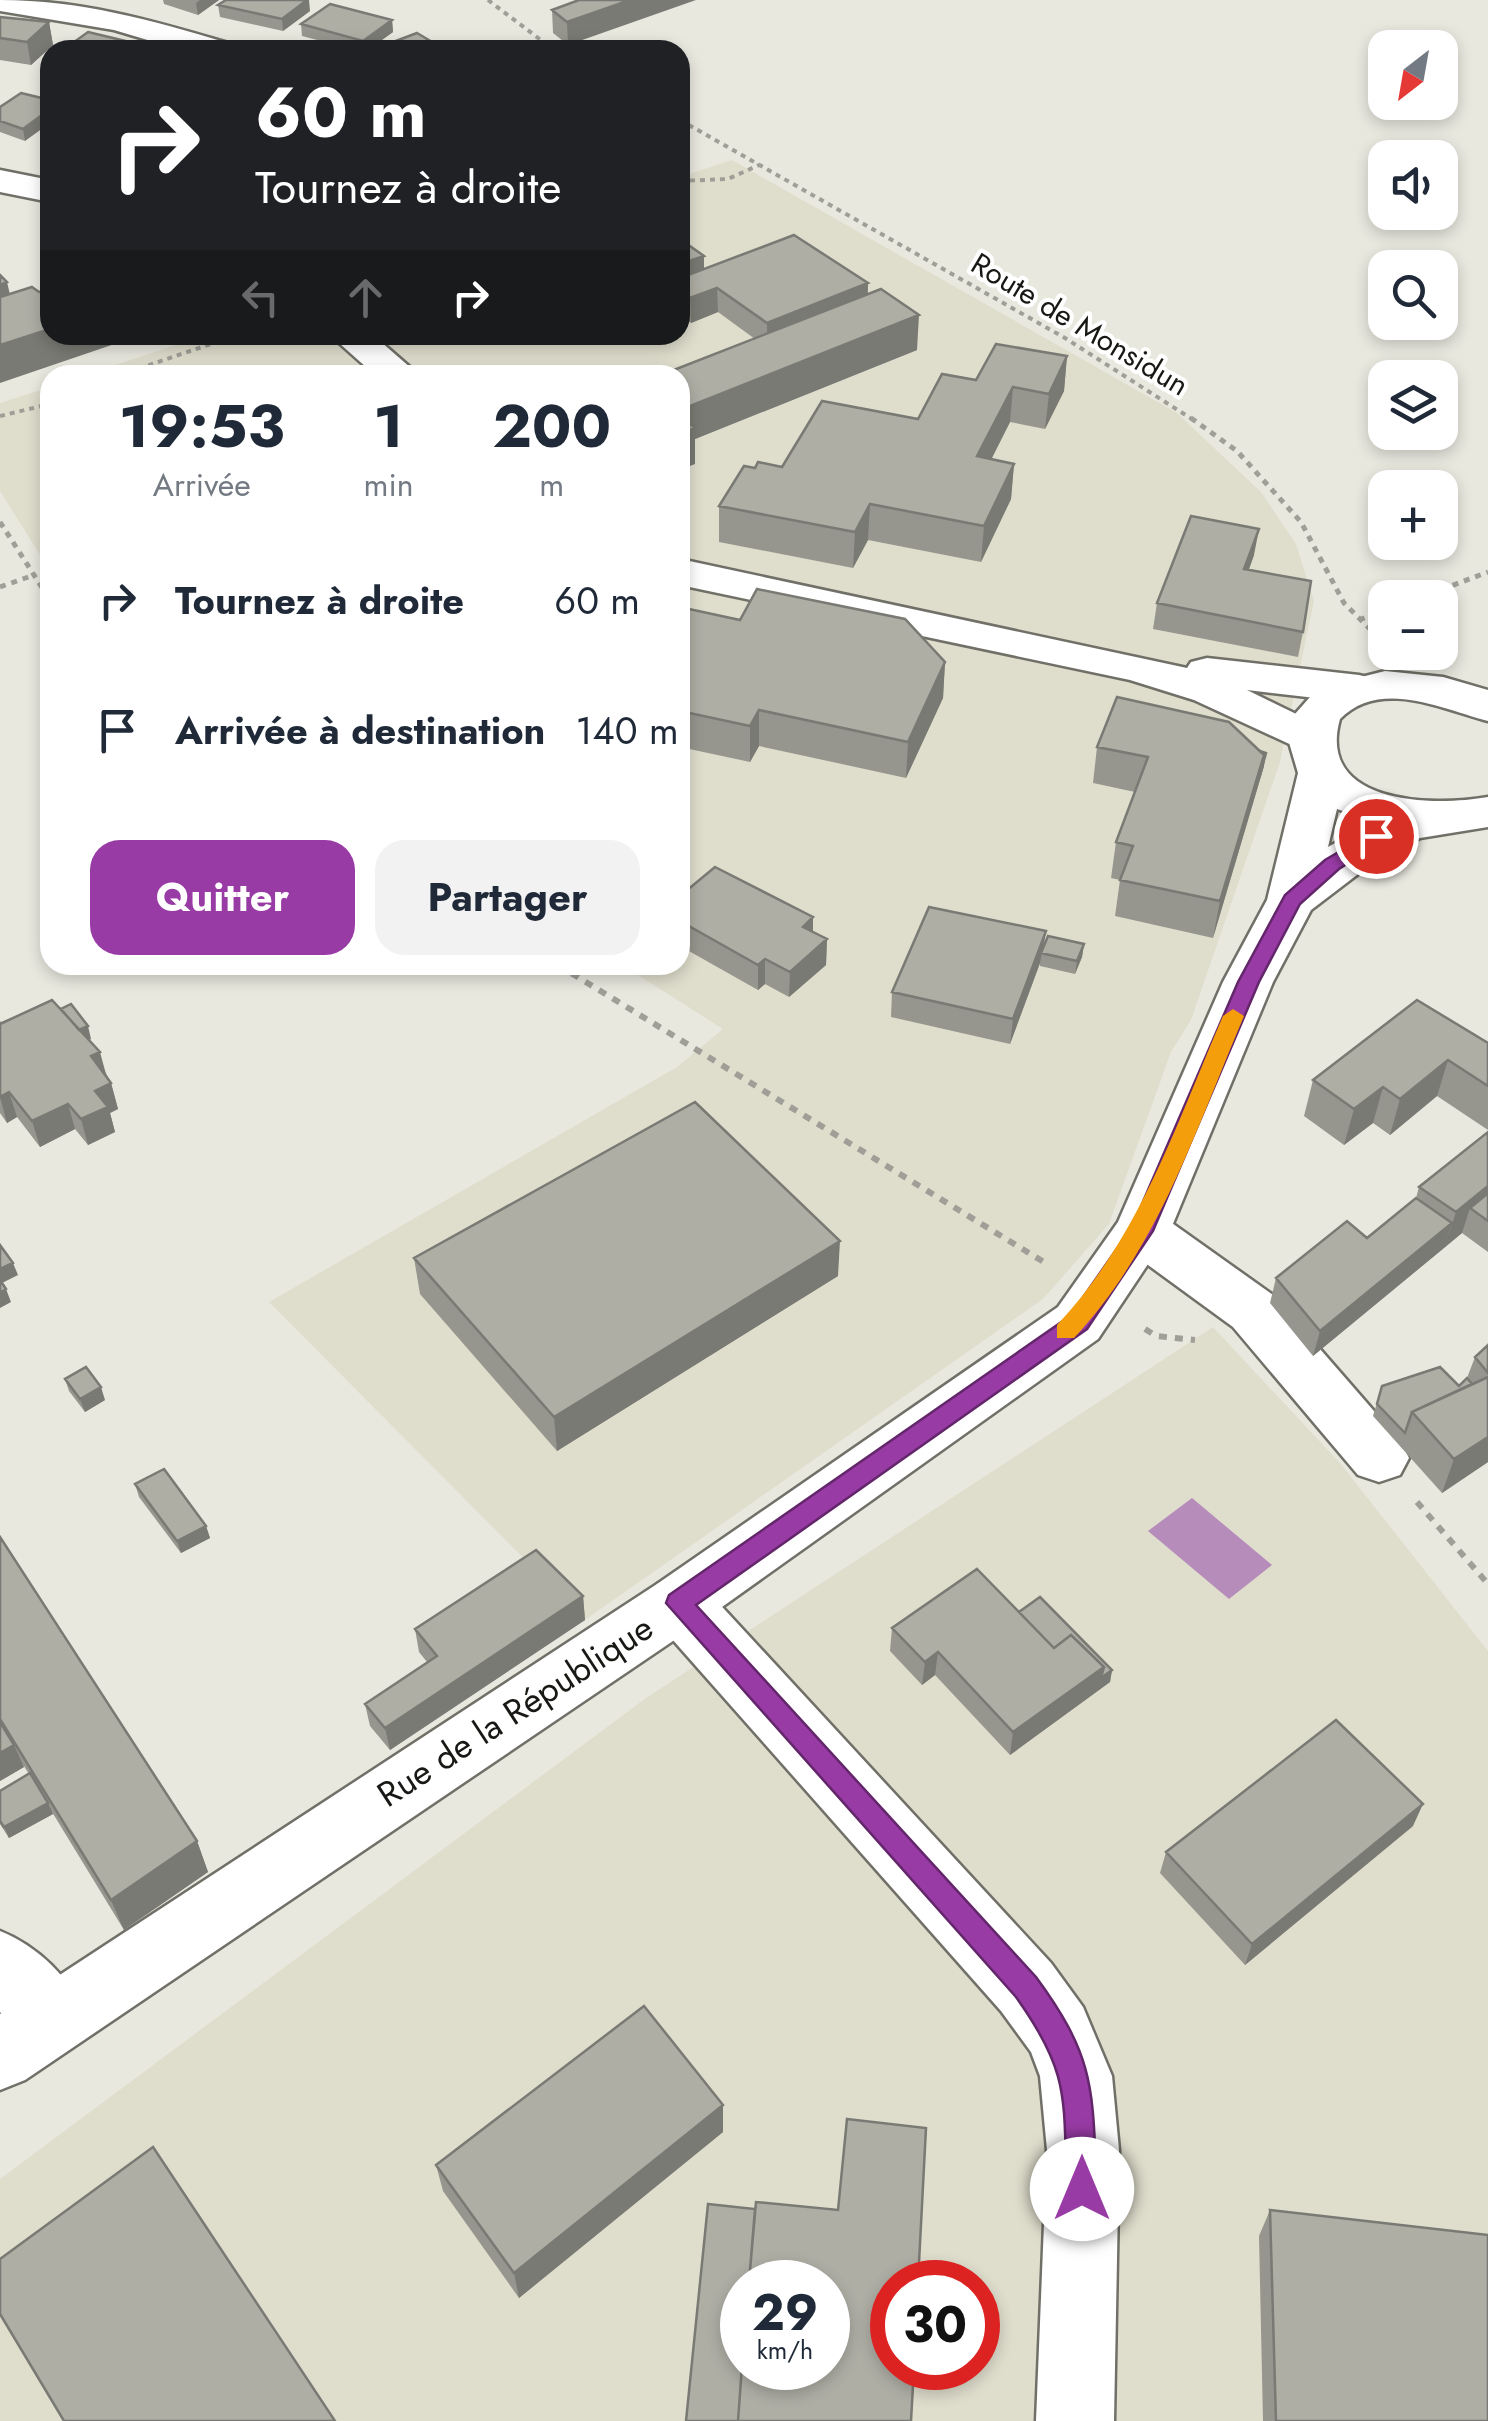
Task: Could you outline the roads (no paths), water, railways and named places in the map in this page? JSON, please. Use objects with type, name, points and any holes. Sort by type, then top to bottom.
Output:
[{"type":"street","points":[[0,1],[120,21],[183,40]]},
{"type":"street","points":[[0,181],[40,189]]},
{"type":"street","points":[[361,345],[386,365]]},
{"type":"street","points":[[690,574],[1139,668],[1210,690],[1316,755],[1364,802],[1422,820],[1488,812]]},
{"type":"street","points":[[1139,668],[1359,689],[1414,684],[1482,700]]},
{"type":"street","points":[[1316,755],[1324,710],[1359,689]]},
{"type":"street","name":"Rue de la République","points":[[26,2036],[678,1603],[1078,1323],[1142,1231],[1248,982],[1292,900],[1316,755]]},
{"type":"street","name":"Rue de la République","points":[[1292,900],[1332,864],[1376,836],[1422,820]]},
{"type":"street","points":[[1142,1231],[1253,1311],[1379,1458]]},
{"type":"street","points":[[678,1603],[1026,1987],[1058,2031],[1076,2076],[1083,2150],[1076,2421]]},
{"type":"street","points":[[0,1964],[26,2036]]}]
